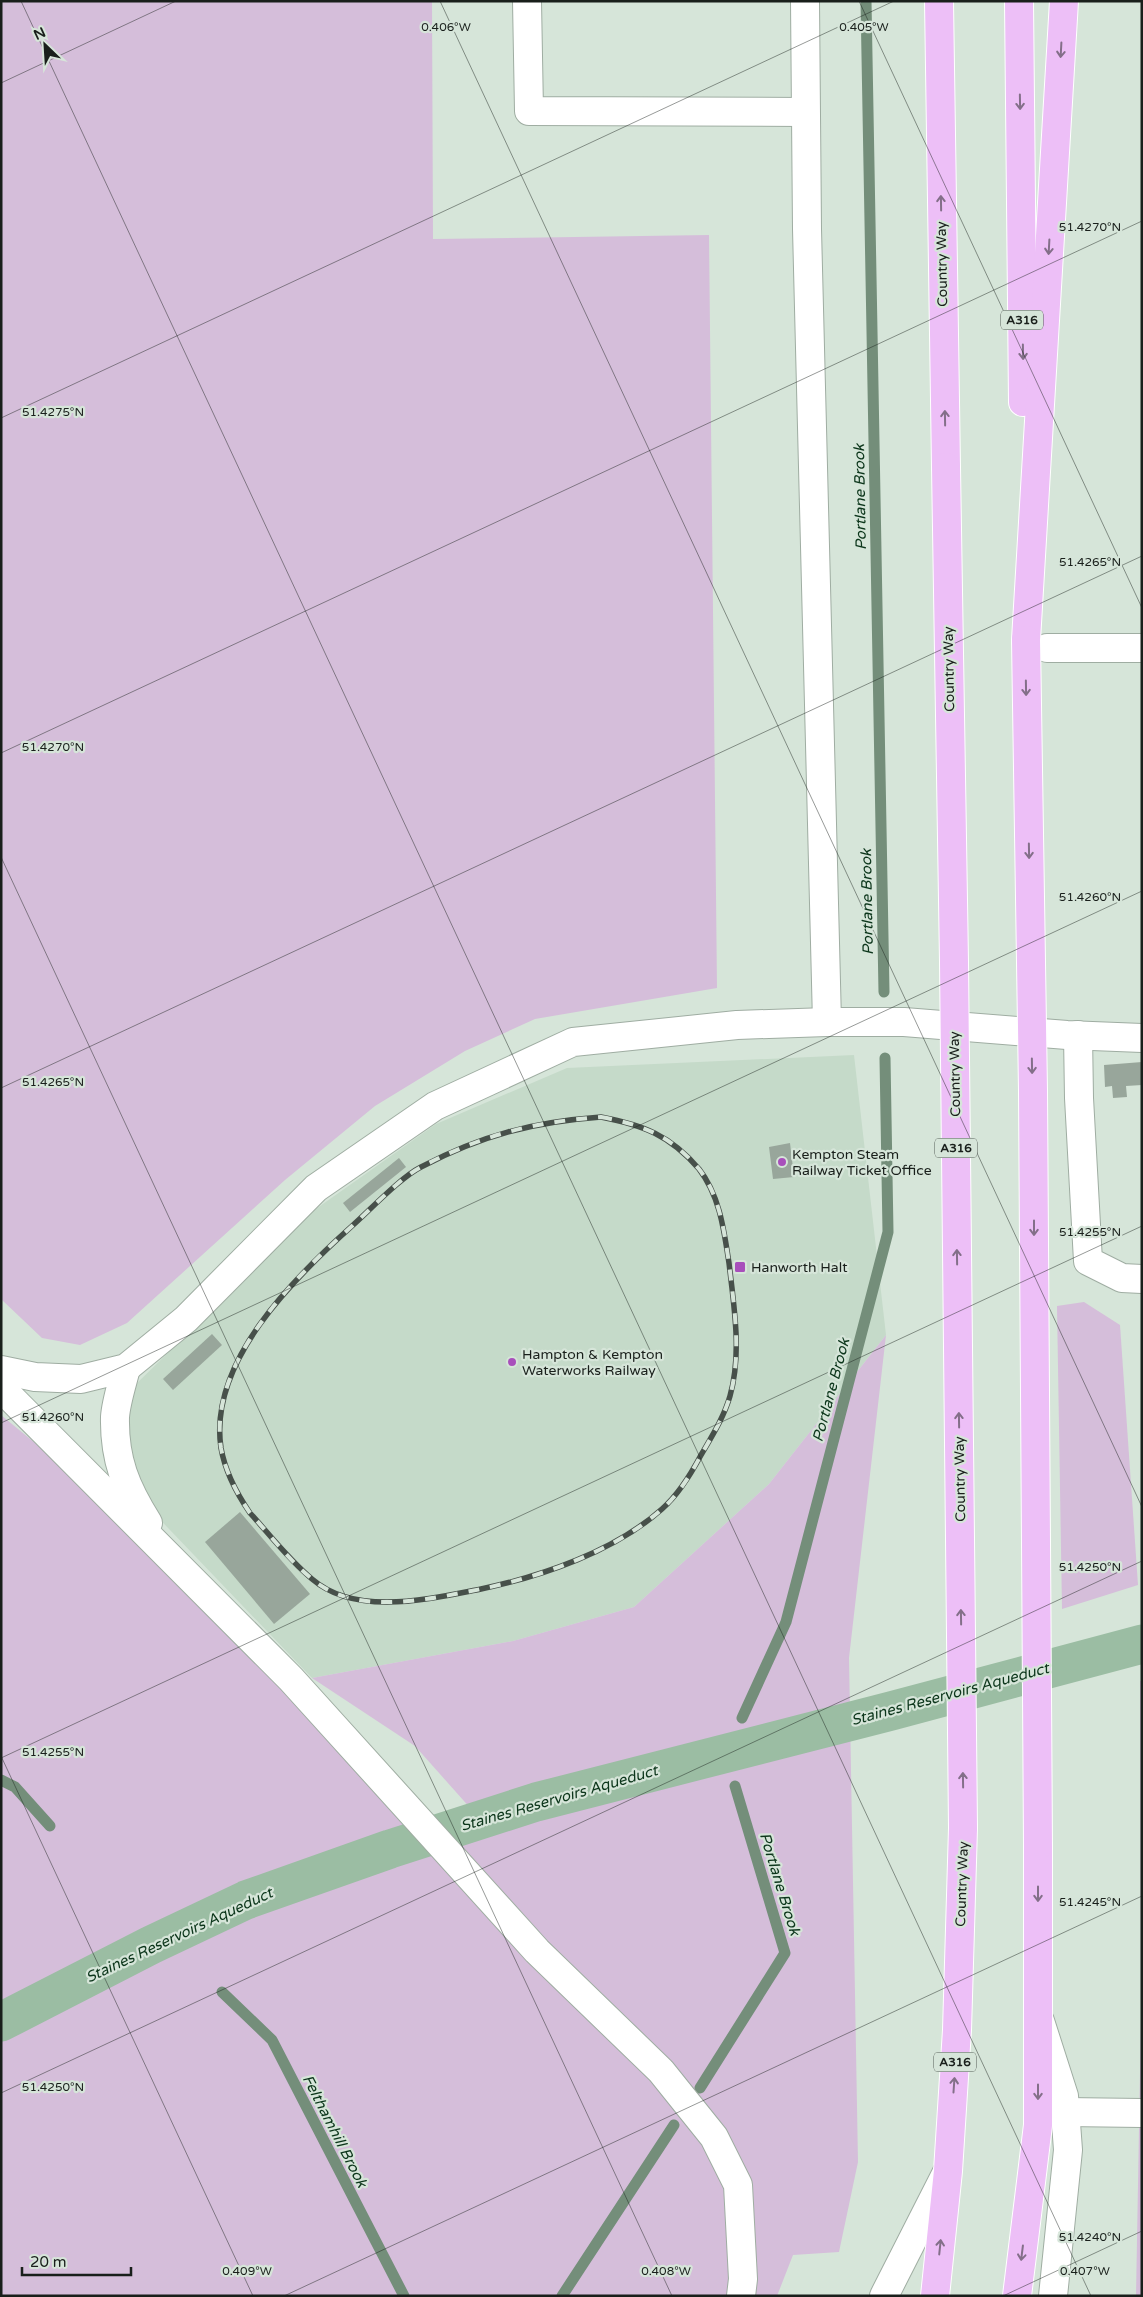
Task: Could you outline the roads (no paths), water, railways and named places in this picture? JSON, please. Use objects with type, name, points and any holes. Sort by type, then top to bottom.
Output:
[{"type":"highway","points":[[932,1],[939,40]]},
{"type":"highway","name":"Country Way","points":[[935,2296],[948,2171],[957,2030],[963,1828],[954,962],[939,1]]},
{"type":"highway","name":"A316","points":[[1017,2296],[1038,2125],[1033,1090],[1036,644],[1019,1]]},
{"type":"highway","points":[[1036,644],[1064,1]]},
{"type":"lane","points":[[527,1],[529,111],[805,112]]},
{"type":"lane","points":[[805,1],[805,112],[827,1022]]},
{"type":"lane","points":[[1036,644],[1142,648]]},
{"type":"lane","points":[[1,1370],[35,1377],[81,1379],[126,1368],[186,1319],[316,1188],[435,1106],[573,1042],[737,1025],[827,1022],[904,1022],[1142,1038]]},
{"type":"lane","points":[[1078,1035],[1078,1098],[1088,1261],[1122,1278],[1142,1279]]},
{"type":"lane","points":[[126,1368],[115,1416],[118,1463],[133,1500],[173,1562]]},
{"type":"lane","points":[[1,1388],[291,1679],[537,1951],[661,2071],[714,2137],[738,2185],[743,2279],[741,2296]]},
{"type":"lane","points":[[1038,2017],[1064,2096],[1068,2150],[1053,2296]]},
{"type":"lane","points":[[1065,2112],[1142,2113]]},
{"type":"lane","points":[[884,2296],[948,2171]]},
{"type":"waterway","name":"Portlane Brook","points":[[866,1],[884,992]]},
{"type":"waterway","name":"Portlane Brook","points":[[742,1718],[786,1622],[888,1232],[885,1058]]},
{"type":"waterway","name":"Staines Reservoirs Aqueduct","points":[[1,2022],[151,1945],[246,1900],[390,1849],[536,1802],[891,1711],[1142,1644]]},
{"type":"waterway","name":"Felthamhill Brook","points":[[1,1780],[15,1787],[50,1826]]},
{"type":"waterway","name":"Portlane Brook","points":[[700,2088],[785,1953],[735,1786]]},
{"type":"waterway","name":"Felthamhill Brook","points":[[222,1992],[272,2040],[404,2296]]},
{"type":"waterway","name":"Portlane Brook","points":[[562,2296],[674,2125]]},
{"type":"railway","points":[[601,1117],[643,1128],[655,1133],[677,1148],[688,1157],[706,1179],[720,1214],[733,1296],[736,1363],[734,1380],[724,1411],[693,1469],[674,1497],[643,1524],[600,1549],[553,1569],[505,1584],[416,1600],[371,1602],[350,1598],[330,1591],[295,1564],[250,1513],[229,1474],[221,1448],[221,1416],[228,1384],[241,1354],[260,1324],[305,1271],[386,1194],[413,1172],[443,1156],[487,1138],[553,1122],[601,1117]]},
{"type":"place","name":"Kempton Steam Railway Ticket Office","points":[[782,1162]]},
{"type":"place","name":"Hanworth Halt","points":[[740,1267]]},
{"type":"place","name":"Hampton & Kempton Waterworks Railway","points":[[512,1362]]}]
